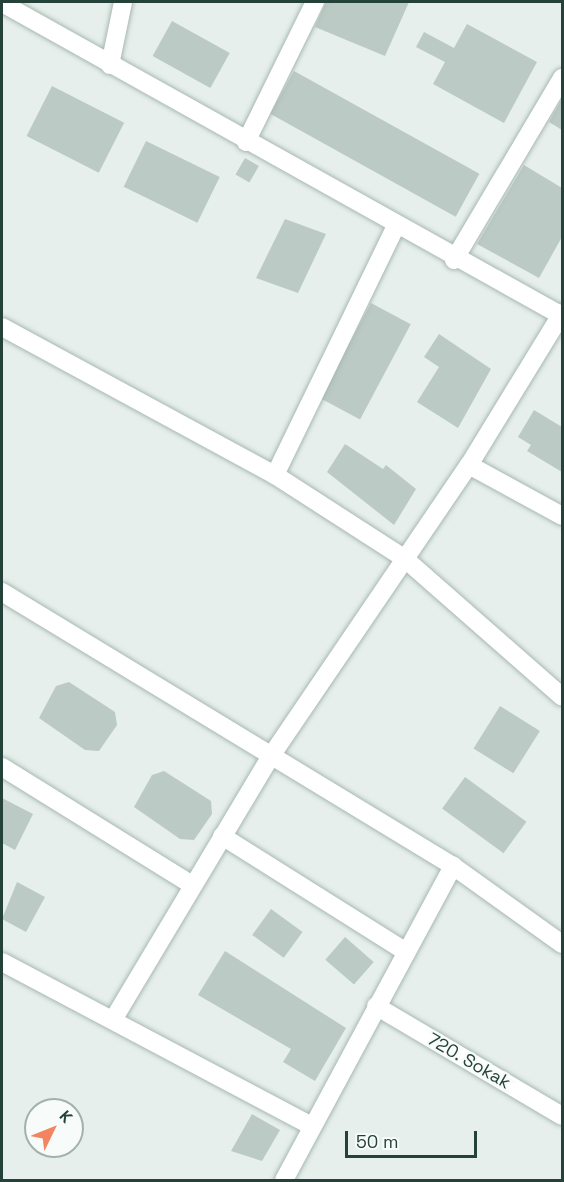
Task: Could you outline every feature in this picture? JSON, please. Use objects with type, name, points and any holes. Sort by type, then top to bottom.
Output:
[{"type":"street","points":[[111,65],[123,2]]},
{"type":"street","points":[[246,142],[315,2]]},
{"type":"street","points":[[2,3],[454,260],[562,315],[469,465],[271,756],[112,1020]]},
{"type":"street","points":[[454,260],[562,78]]},
{"type":"street","points":[[274,475],[396,226]]},
{"type":"street","points":[[2,327],[274,475],[404,558],[562,698]]},
{"type":"street","points":[[469,465],[562,516]]},
{"type":"street","points":[[2,592],[453,866],[562,944]]},
{"type":"street","points":[[2,767],[192,885]]},
{"type":"street","points":[[222,836],[406,952]]},
{"type":"street","points":[[284,1180],[453,866]]},
{"type":"street","points":[[2,962],[312,1126]]},
{"type":"street","name":"720. Sokak","points":[[376,1006],[562,1116]]},
{"type":"building","points":[[326,2],[409,2],[385,56],[315,27]]},
{"type":"building","points":[[172,21],[230,53],[210,88],[153,56]]},
{"type":"building","points":[[467,24],[537,62],[504,123],[433,84],[445,62],[416,47],[424,32],[454,48]]},
{"type":"building","points":[[294,71],[479,174],[456,217],[270,114]]},
{"type":"building","points":[[52,86],[124,123],[99,173],[27,136]]},
{"type":"building","points":[[562,99],[562,130],[549,122]]},
{"type":"building","points":[[146,141],[220,177],[197,223],[124,187]]},
{"type":"building","points":[[245,158],[259,166],[249,182],[236,174]]},
{"type":"building","points":[[524,165],[562,188],[562,237],[539,278],[477,244]]},
{"type":"building","points":[[285,219],[326,234],[298,293],[256,278]]},
{"type":"building","points":[[371,303],[411,324],[360,419],[320,398]]},
{"type":"building","points":[[439,334],[491,369],[458,428],[417,402],[439,367],[424,357]]},
{"type":"building","points":[[534,410],[562,427],[562,472],[527,451],[531,445],[518,437]]},
{"type":"building","points":[[345,444],[383,469],[386,465],[416,489],[394,525],[327,472]]},
{"type":"building","points":[[69,682],[115,712],[117,725],[99,751],[85,750],[39,718],[56,686]]},
{"type":"building","points":[[500,706],[540,731],[513,773],[474,748]]},
{"type":"building","points":[[164,771],[211,801],[212,814],[194,840],[180,839],[134,807],[152,775]]},
{"type":"building","points":[[465,777],[526,822],[504,853],[442,809]]},
{"type":"building","points":[[2,798],[33,814],[15,850],[2,843]]},
{"type":"building","points":[[17,882],[45,897],[26,932],[2,919]]},
{"type":"building","points":[[271,909],[303,932],[284,958],[252,935]]},
{"type":"building","points":[[345,937],[374,962],[354,985],[325,960]]},
{"type":"building","points":[[225,951],[346,1028],[315,1081],[283,1062],[291,1049],[198,995]]},
{"type":"building","points":[[252,1114],[280,1130],[262,1161],[231,1151]]}]
